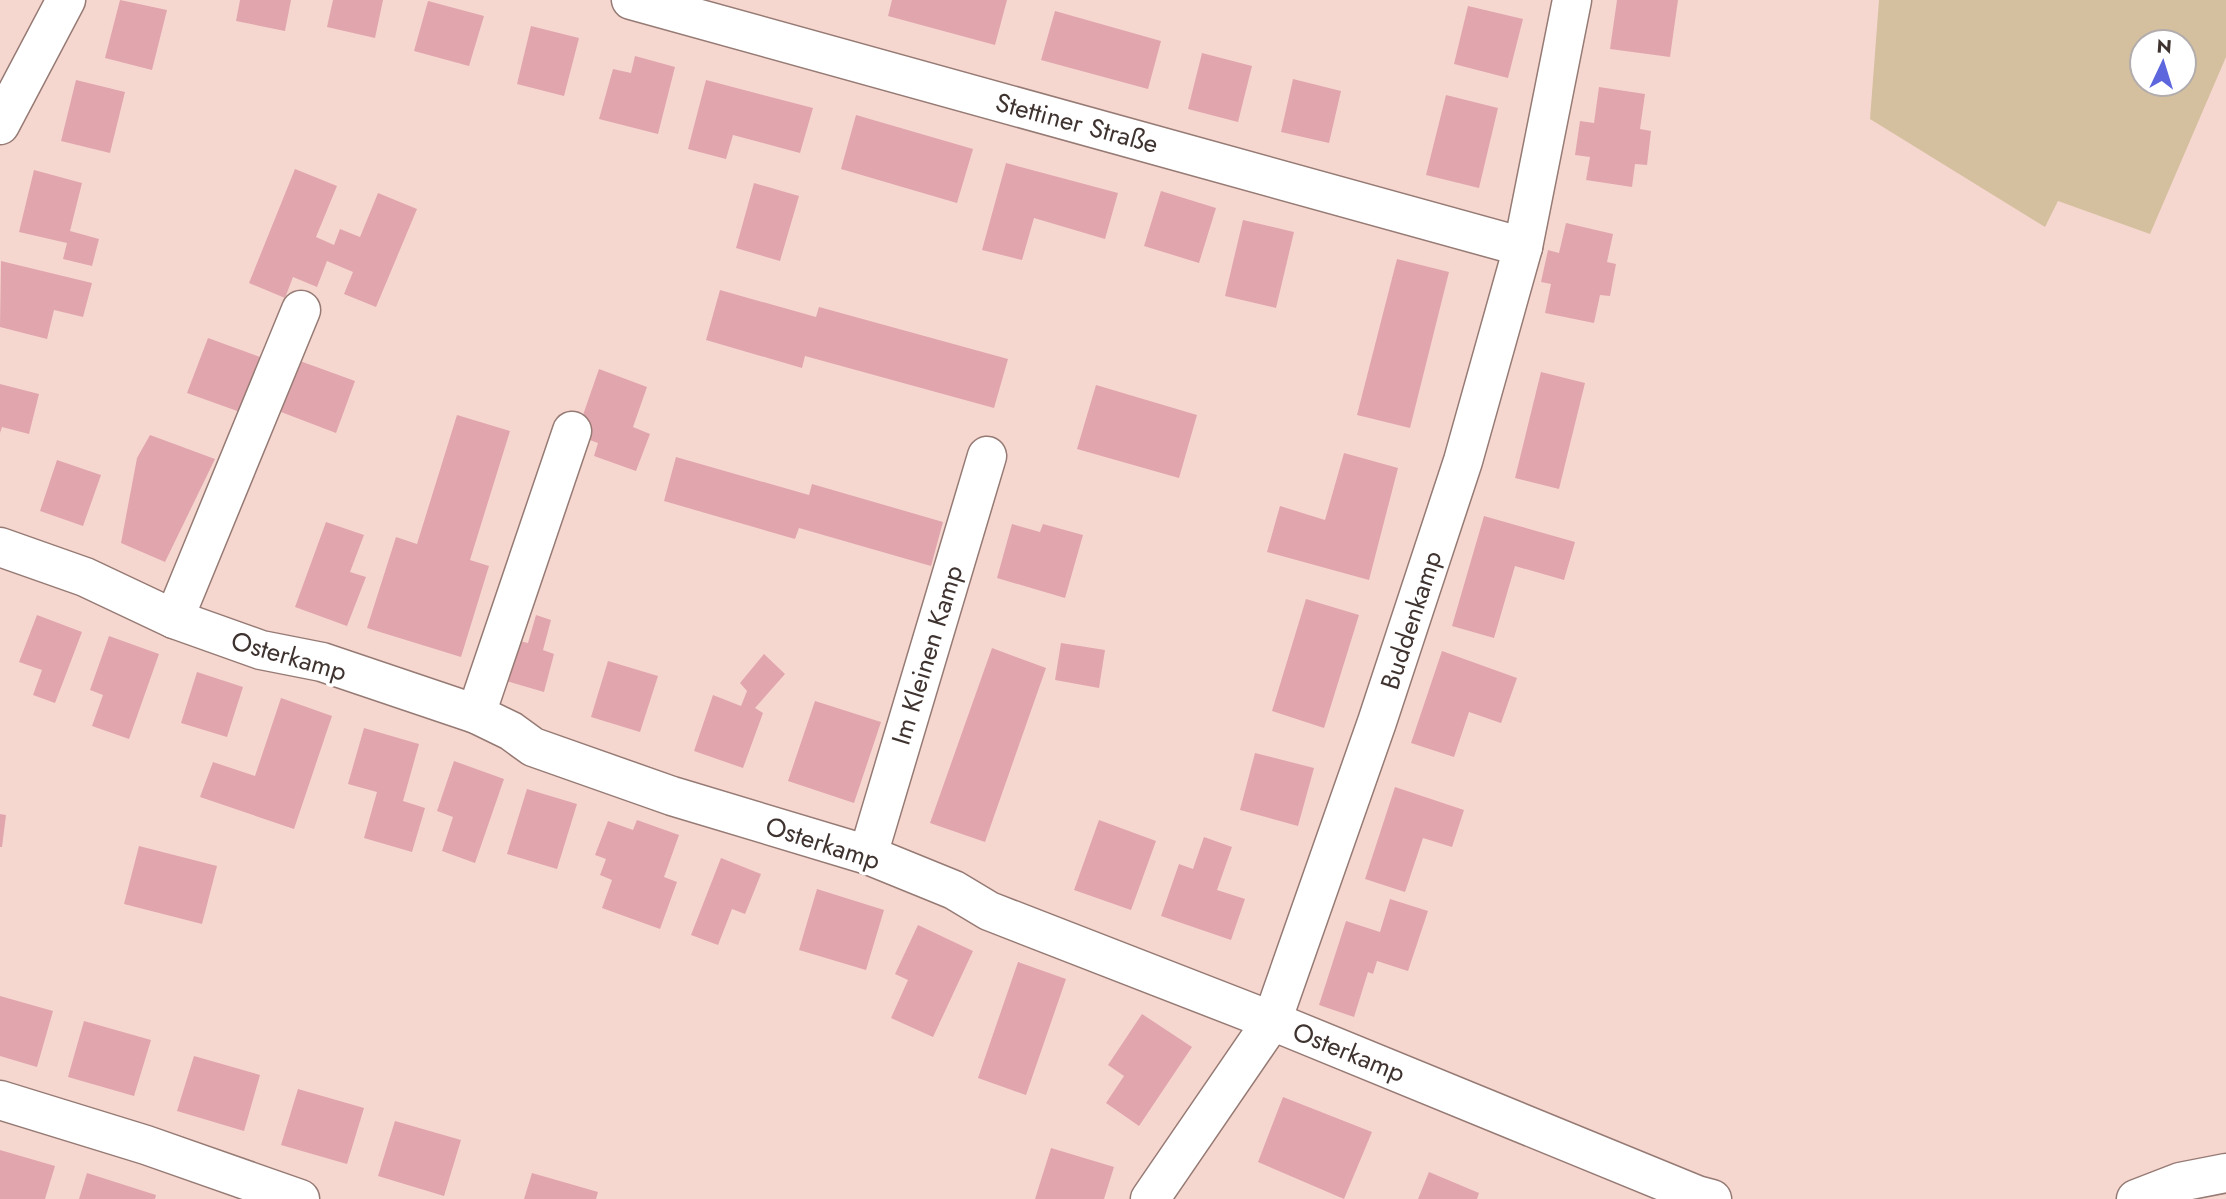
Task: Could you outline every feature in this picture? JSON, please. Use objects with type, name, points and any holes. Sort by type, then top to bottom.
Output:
[{"type":"street","name":"Stettiner Straße","points":[[631,0],[1524,247]]},
{"type":"street","name":"Buddenkamp","points":[[1150,1199],[1272,1021],[1377,722],[1463,461],[1524,247],[1572,0]]},
{"type":"street","points":[[0,125],[53,5]]},
{"type":"street","points":[[174,619],[302,310]]},
{"type":"street","points":[[476,715],[572,431]]},
{"type":"street","name":"Im Kleinen Kamp","points":[[867,855],[987,456]]},
{"type":"street","name":"Osterkamp","points":[[0,547],[85,577],[174,619],[261,650],[322,662],[476,715],[511,732],[533,747],[672,796],[867,855],[954,890],[989,911],[1272,1021],[1630,1184],[1712,1199]]},
{"type":"street","points":[[0,1100],[146,1145],[300,1199]]},
{"type":"street","points":[[2136,1199],[2180,1182],[2226,1173]]},
{"type":"shaded area","points":[[1879,0],[2226,0],[2226,57],[2150,234],[2058,201],[2045,227],[1870,119]]},
{"type":"building","points":[[120,0],[167,10],[152,70],[105,58]]},
{"type":"building","points":[[240,0],[291,0],[285,31],[236,21]]},
{"type":"building","points":[[333,0],[383,0],[375,38],[327,27]]},
{"type":"building","points":[[892,0],[1007,0],[995,45],[888,16]]},
{"type":"building","points":[[1617,0],[1678,0],[1670,57],[1610,49]]},
{"type":"building","points":[[428,1],[484,16],[469,66],[414,51]]},
{"type":"building","points":[[1468,6],[1523,19],[1508,78],[1454,64]]},
{"type":"building","points":[[1055,11],[1161,41],[1148,89],[1041,60]]},
{"type":"building","points":[[531,26],[579,38],[564,96],[517,84]]},
{"type":"building","points":[[1202,53],[1252,66],[1238,122],[1188,109]]},
{"type":"building","points":[[635,56],[675,67],[658,134],[599,119],[613,69],[631,73]]},
{"type":"building","points":[[1293,79],[1341,91],[1329,143],[1281,132]]},
{"type":"building","points":[[76,80],[125,92],[110,153],[61,141]]},
{"type":"building","points":[[706,80],[813,108],[800,153],[733,135],[726,159],[688,149]]},
{"type":"building","points":[[1599,87],[1645,94],[1640,129],[1651,131],[1647,165],[1635,164],[1632,187],[1586,180],[1590,157],[1575,155],[1580,121],[1594,123]]},
{"type":"building","points":[[1446,95],[1498,108],[1479,188],[1426,175]]},
{"type":"building","points":[[856,115],[973,149],[957,203],[841,169]]},
{"type":"building","points":[[1006,163],[1118,193],[1105,239],[1034,218],[1022,260],[982,250]]},
{"type":"building","points":[[295,169],[337,186],[316,237],[334,245],[340,229],[360,237],[378,193],[417,209],[376,307],[344,294],[353,272],[327,261],[317,287],[293,277],[285,298],[249,283]]},
{"type":"building","points":[[34,170],[82,183],[70,231],[99,239],[92,266],[63,259],[67,243],[19,232]]},
{"type":"building","points":[[754,183],[799,196],[780,261],[736,248]]},
{"type":"building","points":[[1161,191],[1216,208],[1199,263],[1144,246]]},
{"type":"building","points":[[1243,220],[1294,232],[1276,308],[1225,296]]},
{"type":"building","points":[[1566,223],[1613,234],[1607,262],[1616,264],[1610,296],[1600,295],[1594,323],[1545,313],[1551,284],[1541,282],[1548,250],[1559,253]]},
{"type":"building","points":[[1397,259],[1449,272],[1410,428],[1357,415]]},
{"type":"building","points":[[1,261],[92,283],[83,317],[54,310],[47,339],[0,327]]},
{"type":"building","points":[[720,290],[816,317],[819,307],[1008,359],[994,408],[805,356],[802,368],[706,340]]},
{"type":"building","points":[[208,338],[260,357],[240,412],[187,393]]},
{"type":"building","points":[[300,361],[355,381],[336,433],[281,412]]},
{"type":"building","points":[[599,369],[647,387],[633,427],[650,434],[636,471],[594,456],[598,443],[576,435]]},
{"type":"building","points":[[1541,372],[1585,383],[1559,489],[1515,478]]},
{"type":"building","points":[[0,384],[39,394],[29,434],[2,427],[0,433]]},
{"type":"building","points":[[1096,385],[1197,415],[1179,478],[1077,449]]},
{"type":"building","points":[[457,415],[510,431],[470,560],[489,566],[461,657],[367,628],[396,537],[417,544]]},
{"type":"building","points":[[150,435],[215,459],[165,562],[121,543],[137,458]]},
{"type":"building","points":[[1344,453],[1398,468],[1369,580],[1267,552],[1280,506],[1325,520]]},
{"type":"building","points":[[676,457],[809,495],[812,484],[943,522],[931,566],[799,528],[795,539],[664,501]]},
{"type":"building","points":[[57,460],[101,475],[83,526],[40,511]]},
{"type":"building","points":[[1484,516],[1575,542],[1564,580],[1515,566],[1494,638],[1452,626]]},
{"type":"building","points":[[326,522],[364,535],[350,572],[366,577],[347,626],[295,607]]},
{"type":"building","points":[[1012,524],[1040,532],[1043,524],[1083,535],[1065,598],[997,578]]},
{"type":"building","points":[[1306,599],[1359,615],[1324,728],[1272,711]]},
{"type":"building","points":[[37,615],[82,632],[55,703],[33,695],[42,670],[19,662]]},
{"type":"building","points":[[536,615],[551,620],[543,650],[554,654],[544,692],[503,680],[515,640],[528,643]]},
{"type":"building","points":[[109,636],[159,654],[129,739],[92,726],[103,695],[90,690]]},
{"type":"building","points":[[1061,643],[1105,650],[1099,688],[1055,680]]},
{"type":"building","points":[[992,648],[1046,668],[985,842],[930,823]]},
{"type":"building","points":[[1442,651],[1517,678],[1501,723],[1469,712],[1454,757],[1411,743]]},
{"type":"building","points":[[764,654],[785,674],[755,708],[763,713],[743,768],[694,751],[713,695],[741,706],[747,691],[740,683]]},
{"type":"building","points":[[608,661],[658,676],[640,732],[591,717]]},
{"type":"building","points":[[197,672],[243,687],[227,737],[181,723]]},
{"type":"building","points":[[281,698],[332,716],[294,829],[200,797],[213,762],[255,776]]},
{"type":"building","points":[[815,701],[881,722],[854,803],[788,781]]},
{"type":"building","points":[[364,728],[419,744],[403,801],[425,808],[412,852],[364,838],[377,792],[348,784]]},
{"type":"building","points":[[1255,753],[1314,768],[1298,826],[1240,810]]},
{"type":"building","points":[[454,761],[504,779],[475,863],[442,851],[453,817],[437,811]]},
{"type":"building","points":[[1395,787],[1464,810],[1452,847],[1423,838],[1405,892],[1365,879]]},
{"type":"building","points":[[527,789],[577,804],[557,869],[507,854]]},
{"type":"building","points":[[0,814],[6,815],[2,847],[0,847]]},
{"type":"building","points":[[637,820],[679,835],[664,877],[677,882],[660,929],[602,908],[612,880],[600,875],[606,859],[595,855],[608,821],[633,830]]},
{"type":"building","points":[[1099,820],[1156,841],[1131,910],[1074,890]]},
{"type":"building","points":[[1204,837],[1232,847],[1217,890],[1245,899],[1231,940],[1161,916],[1179,864],[1193,869]]},
{"type":"building","points":[[139,846],[217,866],[202,924],[124,904]]},
{"type":"building","points":[[721,858],[761,874],[745,914],[732,909],[718,945],[691,935]]},
{"type":"building","points":[[817,889],[884,910],[866,970],[799,950]]},
{"type":"building","points":[[1390,899],[1428,911],[1408,971],[1377,961],[1373,974],[1368,972],[1354,1017],[1319,1005],[1346,921],[1380,932]]},
{"type":"building","points":[[918,925],[973,951],[933,1037],[891,1018],[908,980],[895,974]]},
{"type":"building","points":[[1018,962],[1066,979],[1026,1095],[978,1078]]},
{"type":"building","points":[[0,996],[53,1011],[37,1067],[0,1056]]},
{"type":"building","points":[[1142,1014],[1192,1047],[1139,1126],[1106,1103],[1124,1076],[1108,1065]]},
{"type":"building","points":[[84,1021],[151,1040],[134,1096],[68,1077]]},
{"type":"building","points":[[194,1056],[260,1075],[244,1131],[177,1111]]},
{"type":"building","points":[[298,1089],[364,1108],[347,1164],[281,1145]]},
{"type":"building","points":[[1283,1097],[1372,1132],[1344,1199],[1258,1162]]},
{"type":"building","points":[[395,1121],[461,1140],[444,1196],[378,1176]]},
{"type":"building","points":[[1051,1148],[1114,1167],[1104,1199],[1035,1199]]},
{"type":"building","points":[[0,1150],[55,1166],[45,1199],[0,1199]]},
{"type":"building","points":[[1429,1172],[1479,1193],[1477,1199],[1418,1199]]},
{"type":"building","points":[[87,1173],[156,1195],[155,1199],[79,1199]]},
{"type":"building","points":[[532,1173],[598,1192],[596,1199],[524,1199]]}]
